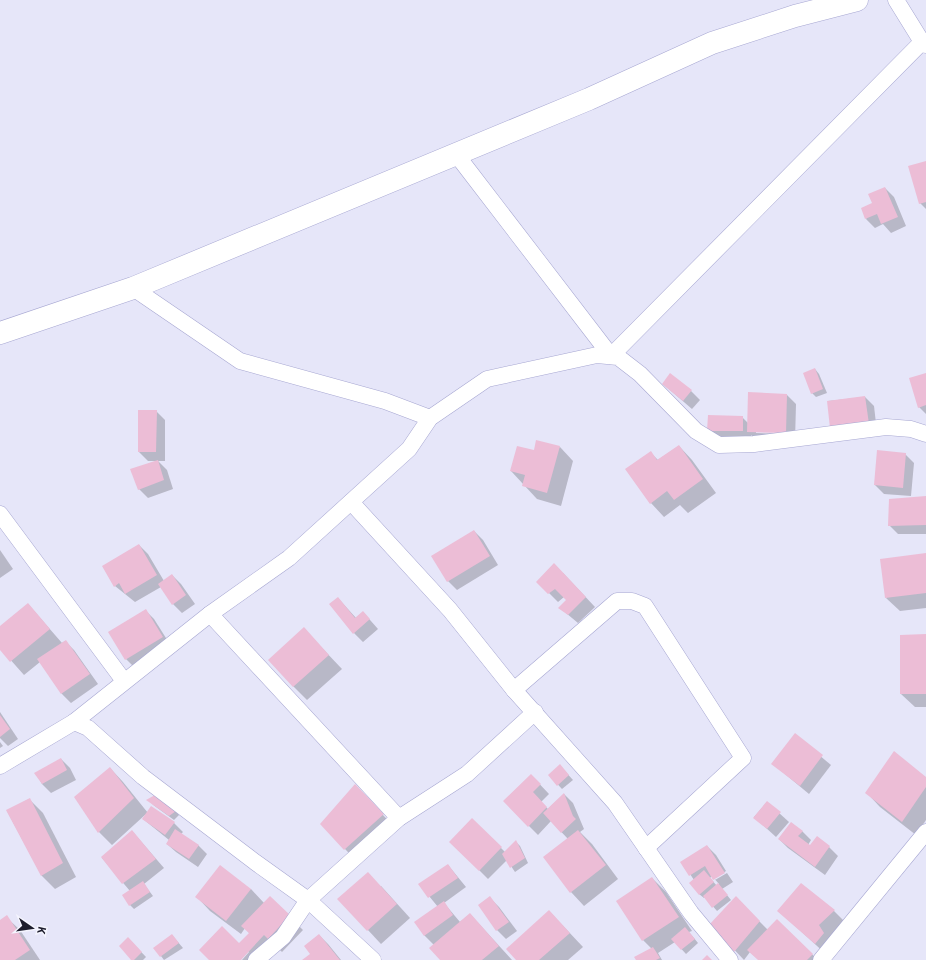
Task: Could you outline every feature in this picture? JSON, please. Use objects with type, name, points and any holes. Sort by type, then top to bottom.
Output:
[{"type":"street","points":[[0,333],[133,288],[589,99],[712,43],[795,16],[856,0]]},
{"type":"street","points":[[611,356],[924,44],[896,0]]},
{"type":"street","points":[[456,154],[611,356]]},
{"type":"street","points":[[133,288],[240,360],[385,401],[430,418]]},
{"type":"street","points":[[0,766],[74,722],[210,614],[289,558],[409,449],[430,418],[488,379],[597,355],[611,356],[618,357],[640,374],[696,431],[719,445],[754,444],[886,427],[911,429],[926,434]]},
{"type":"street","points":[[351,502],[450,610],[514,690],[615,803],[691,913],[730,960]]},
{"type":"street","points":[[0,514],[124,681]]},
{"type":"street","points":[[514,690],[617,601],[632,601],[645,606],[743,758],[646,848]]},
{"type":"street","points":[[210,614],[399,818]]},
{"type":"street","points":[[256,960],[283,937],[308,900],[399,818],[467,774],[535,712]]},
{"type":"street","points":[[74,722],[88,728],[143,777],[255,862],[308,900],[369,959]]},
{"type":"street","points":[[821,960],[839,936],[926,832]]},
{"type":"building","points":[[926,161],[926,202],[919,204],[908,166]]},
{"type":"building","points":[[885,187],[898,217],[881,224],[877,214],[865,219],[861,208],[872,203],[868,194]]},
{"type":"building","points":[[815,368],[823,389],[811,394],[803,373]]},
{"type":"building","points":[[670,373],[692,390],[683,401],[662,384]]},
{"type":"building","points":[[926,373],[926,405],[918,408],[909,378]]},
{"type":"building","points":[[748,392],[787,394],[786,433],[747,432]]},
{"type":"building","points":[[865,396],[869,424],[830,428],[827,401]]},
{"type":"building","points":[[138,410],[157,410],[156,452],[138,452]]},
{"type":"building","points":[[708,415],[743,416],[743,431],[707,431]]},
{"type":"building","points":[[536,440],[560,446],[547,493],[522,486],[525,475],[510,471],[517,446],[534,450]]},
{"type":"building","points":[[679,445],[703,479],[674,500],[667,491],[650,504],[625,469],[651,451],[657,460]]},
{"type":"building","points":[[877,450],[906,453],[903,488],[874,485]]},
{"type":"building","points":[[158,460],[164,480],[138,490],[130,469]]},
{"type":"building","points":[[926,496],[926,525],[888,526],[889,499]]},
{"type":"building","points":[[474,530],[490,556],[447,582],[431,556]]},
{"type":"building","points":[[139,544],[157,575],[125,594],[119,583],[114,587],[102,566]]},
{"type":"building","points":[[926,553],[926,593],[885,598],[880,559]]},
{"type":"building","points":[[554,563],[586,597],[568,615],[558,608],[566,600],[555,589],[548,594],[536,582]]},
{"type":"building","points":[[172,574],[186,595],[172,605],[158,584]]},
{"type":"building","points":[[338,597],[355,618],[363,611],[370,619],[353,634],[329,604]]},
{"type":"building","points":[[28,603],[50,629],[10,662],[0,650],[0,626]]},
{"type":"building","points":[[146,609],[163,637],[125,660],[108,632]]},
{"type":"building","points":[[304,627],[329,655],[293,687],[268,660]]},
{"type":"building","points":[[926,634],[926,694],[900,694],[900,635]]},
{"type":"building","points":[[66,640],[90,674],[61,694],[37,659]]},
{"type":"building","points":[[0,715],[10,729],[0,737]]},
{"type":"building","points":[[795,733],[823,755],[800,786],[771,764]]},
{"type":"building","points":[[894,751],[926,777],[926,787],[902,822],[865,793]]},
{"type":"building","points":[[61,758],[67,770],[42,784],[34,773]]},
{"type":"building","points":[[560,764],[569,775],[557,786],[548,775]]},
{"type":"building","points":[[110,767],[134,798],[98,833],[74,797]]},
{"type":"building","points":[[531,774],[541,784],[533,792],[547,807],[528,827],[503,801]]},
{"type":"building","points":[[355,784],[384,814],[344,850],[320,824]]},
{"type":"building","points":[[564,793],[573,816],[576,819],[561,833],[543,813]]},
{"type":"building","points":[[155,795],[176,811],[169,816],[146,800]]},
{"type":"building","points":[[30,798],[63,863],[41,876],[6,810]]},
{"type":"building","points":[[767,801],[781,812],[767,829],[753,818]]},
{"type":"building","points":[[151,806],[175,822],[165,835],[142,819]]},
{"type":"building","points":[[472,818],[502,847],[479,871],[449,842]]},
{"type":"building","points":[[791,822],[803,831],[798,836],[810,845],[817,836],[830,846],[815,867],[778,839]]},
{"type":"building","points":[[175,829],[199,845],[189,859],[166,844]]},
{"type":"building","points":[[132,830],[156,859],[122,884],[101,857]]},
{"type":"building","points":[[578,830],[606,865],[570,893],[543,857]]},
{"type":"building","points":[[516,840],[525,858],[510,868],[502,854]]},
{"type":"building","points":[[707,845],[725,873],[713,880],[705,866],[689,876],[680,862]]},
{"type":"building","points":[[448,864],[458,878],[428,898],[418,884]]},
{"type":"building","points":[[220,865],[251,889],[226,921],[195,897]]},
{"type":"building","points":[[704,870],[714,882],[699,895],[689,883]]},
{"type":"building","points":[[368,872],[397,904],[367,931],[337,899]]},
{"type":"building","points":[[652,877],[679,917],[642,941],[616,901]]},
{"type":"building","points":[[143,881],[150,892],[129,906],[122,895]]},
{"type":"building","points":[[718,883],[728,895],[712,908],[703,896]]},
{"type":"building","points":[[801,883],[835,910],[819,925],[824,933],[815,944],[777,911]]},
{"type":"building","points":[[270,896],[290,915],[268,939],[264,935],[241,960],[209,960],[199,950],[222,926],[239,943],[249,933],[241,926]]},
{"type":"building","points":[[490,896],[509,922],[496,931],[478,905]]},
{"type":"building","points":[[736,896],[760,921],[734,952],[709,925]]},
{"type":"building","points":[[444,901],[453,915],[424,936],[414,922]]},
{"type":"building","points":[[549,910],[570,933],[539,960],[516,960],[506,949]]},
{"type":"building","points":[[470,913],[499,946],[482,960],[440,960],[429,948]]},
{"type":"building","points":[[7,915],[30,950],[15,960],[0,960],[0,920]]},
{"type":"building","points":[[777,919],[813,954],[807,960],[758,960],[747,950]]},
{"type":"building","points":[[685,927],[695,939],[681,950],[671,939]]},
{"type":"building","points":[[172,934],[179,943],[160,957],[153,948]]},
{"type":"building","points":[[319,934],[340,960],[302,960],[310,954],[304,946]]},
{"type":"building","points":[[128,937],[142,952],[134,960],[131,960],[119,946]]},
{"type":"building","points":[[653,947],[660,958],[656,960],[636,960],[634,957]]},
{"type":"building","points":[[707,955],[712,960],[702,960]]}]
